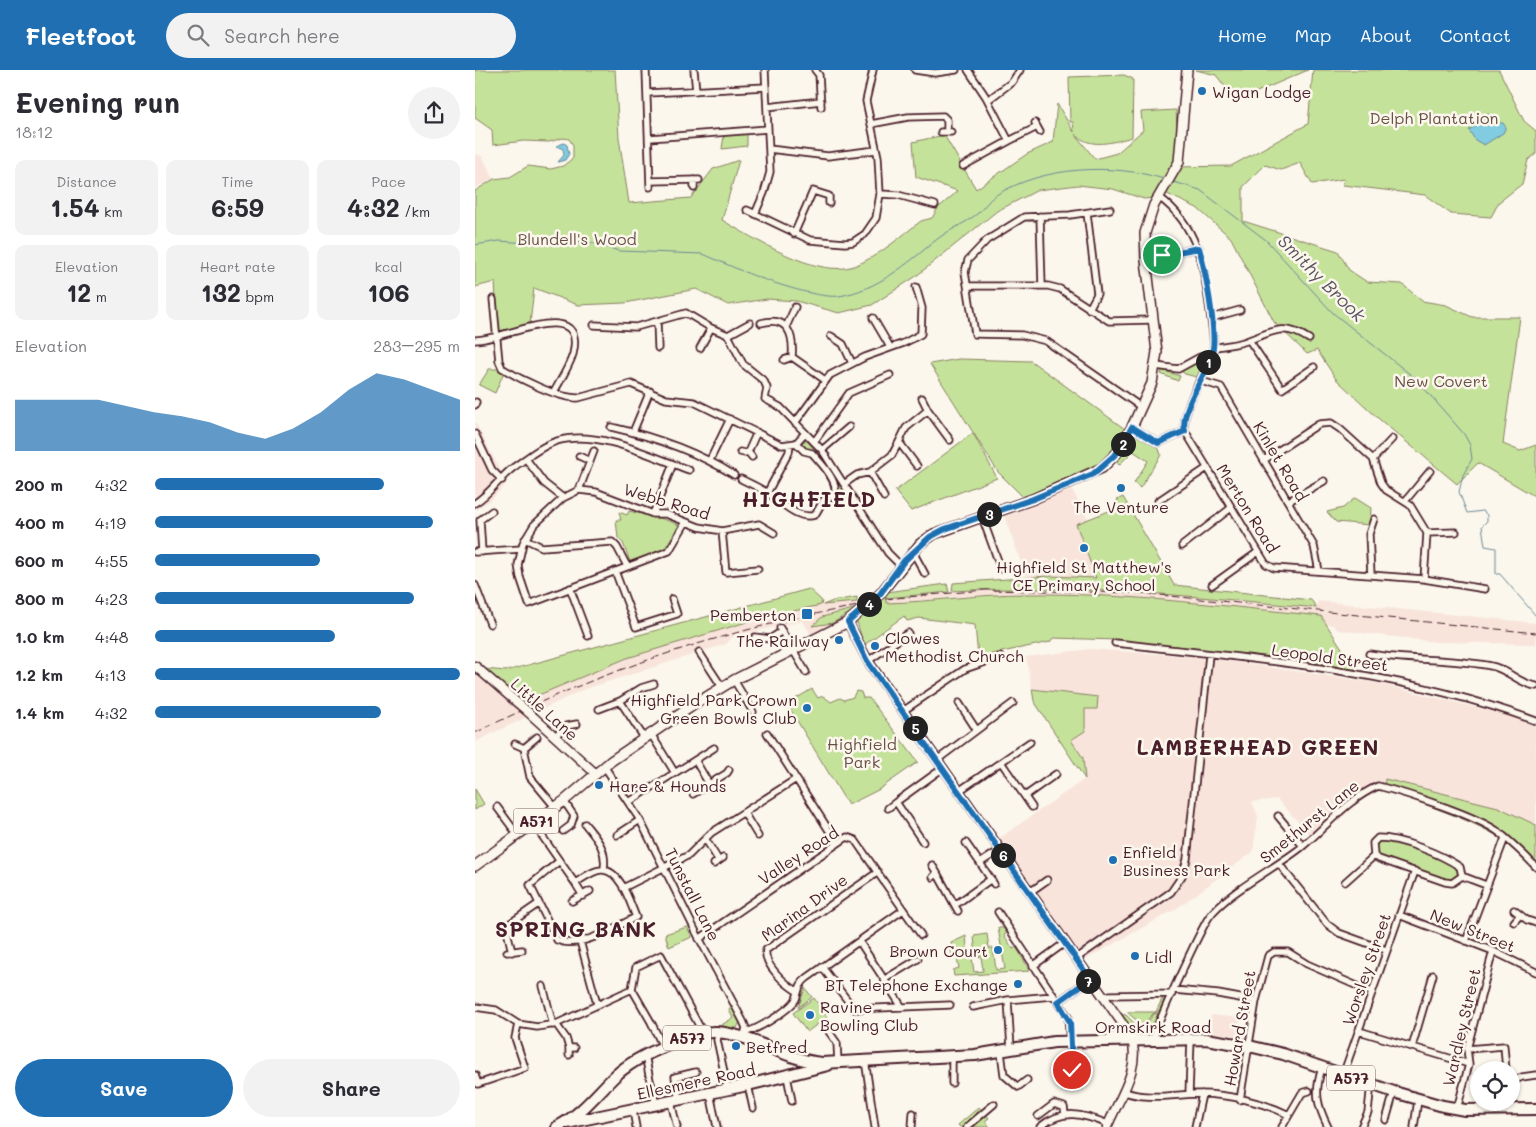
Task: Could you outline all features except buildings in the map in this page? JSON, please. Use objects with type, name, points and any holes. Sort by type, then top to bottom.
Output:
[{"type":"highway","name":"Ormskirk Road","points":[[560,1125],[583,1120],[590,1102],[617,1074],[645,1055],[703,1033],[719,1032],[744,1036],[800,1060],[836,1063],[1001,1052],[1071,1041],[1191,1039],[1249,1046],[1283,1054],[1418,1100],[1457,1109],[1470,1108]]},
{"type":"highway","points":[[800,1060],[805,1067],[803,1073]]},
{"type":"highway","name":"Ellesmere Road","points":[[583,1120],[728,1090],[803,1073],[836,1063]]},
{"type":"highway","points":[[590,1102],[591,1112],[598,1118]]},
{"type":"highway","name":"Ormskirk Road","points":[[1520,1107],[1536,1109]]},
{"type":"main road","name":"A571","points":[[475,866],[564,801],[604,766],[722,686],[848,622],[880,594],[913,552],[934,534],[1033,499],[1093,474],[1117,453],[1141,408],[1152,383],[1156,366],[1157,352],[1145,245],[1149,218],[1179,162],[1187,70]]},
{"type":"street","points":[[646,70],[650,184],[697,180],[694,188]]},
{"type":"street","points":[[694,70],[696,91]]},
{"type":"street","points":[[755,214],[769,179],[765,70]]},
{"type":"street","points":[[767,106],[821,104],[819,75],[815,70]]},
{"type":"street","points":[[747,210],[794,234],[818,241],[853,242],[865,234],[873,225],[878,211],[880,194],[876,150],[866,97],[873,70]]},
{"type":"street","points":[[915,70],[943,73],[956,70]]},
{"type":"street","points":[[968,70],[988,100],[1009,141]]},
{"type":"street","points":[[988,100],[1012,82],[1020,70]]},
{"type":"street","points":[[648,93],[766,87]]},
{"type":"street","points":[[871,124],[908,117],[943,116],[947,120],[947,132]]},
{"type":"street","points":[[963,166],[1037,127]]},
{"type":"street","points":[[649,138],[768,130]]},
{"type":"street","points":[[769,149],[828,156],[876,150]]},
{"type":"street","points":[[794,234],[813,191],[829,196],[829,203]]},
{"type":"street","points":[[880,194],[898,195],[935,206]]},
{"type":"street","points":[[1132,427],[1158,443],[1185,431],[1184,417],[1201,381],[1213,348],[1204,263],[1199,248],[1177,214],[1159,197]]},
{"type":"street","points":[[1110,209],[1087,213],[1030,216],[1018,220],[987,240],[974,252],[966,266],[975,334],[1022,335],[1046,340],[1141,408]]},
{"type":"street","points":[[1087,213],[1097,294],[1089,309]]},
{"type":"street","points":[[1040,216],[1042,286]]},
{"type":"street","points":[[1162,255],[1199,248]]},
{"type":"street","points":[[968,286],[1042,286],[1060,289],[1109,321],[1152,320]]},
{"type":"street","points":[[916,287],[922,308],[921,334]]},
{"type":"street","points":[[493,299],[499,361],[502,368],[569,398],[578,398],[631,384],[667,399],[694,402],[782,445],[793,444],[804,451],[812,453],[831,478],[835,492],[823,501],[817,513],[807,516],[787,508],[767,493],[741,479]]},
{"type":"street","points":[[786,326],[795,307]]},
{"type":"street","points":[[1211,318],[1240,310]]},
{"type":"street","points":[[594,325],[636,326],[686,313],[711,328],[728,335],[743,364],[764,381],[767,388],[765,398],[779,407],[822,450],[888,553],[901,566]]},
{"type":"street","points":[[873,318],[891,347]]},
{"type":"street","points":[[657,321],[658,348]]},
{"type":"street","points":[[761,323],[776,321],[786,326],[793,338],[792,357]]},
{"type":"street","points":[[728,335],[750,323]]},
{"type":"street","points":[[475,340],[497,338],[538,324],[566,325],[571,328],[574,332],[573,355],[554,392]]},
{"type":"street","points":[[700,348],[711,328]]},
{"type":"street","points":[[1213,348],[1249,340],[1272,330],[1288,329],[1309,339]]},
{"type":"street","points":[[921,334],[927,338]]},
{"type":"street","points":[[795,423],[825,380],[852,363],[904,343],[921,334]]},
{"type":"street","points":[[831,336],[843,344],[852,363]]},
{"type":"street","points":[[1249,340],[1282,389],[1314,367]]},
{"type":"street","points":[[784,360],[792,357]]},
{"type":"street","points":[[792,357],[825,380]]},
{"type":"street","points":[[1156,366],[1178,369],[1200,357],[1207,357]]},
{"type":"street","points":[[814,442],[849,393],[890,375]]},
{"type":"street","name":"Kinlet Road","points":[[1201,381],[1221,388],[1314,546],[1319,570]]},
{"type":"street","points":[[633,432],[650,391]]},
{"type":"street","points":[[922,398],[928,410],[950,440]]},
{"type":"street","points":[[845,484],[857,475],[870,472],[892,455],[906,428],[928,410]]},
{"type":"street","points":[[711,460],[730,419]]},
{"type":"street","points":[[1264,460],[1319,424],[1331,423],[1362,446],[1373,459],[1381,483],[1386,490],[1406,500],[1427,533],[1424,579]]},
{"type":"street","points":[[611,427],[633,432],[711,460],[734,475]]},
{"type":"street","points":[[822,450],[849,427]]},
{"type":"street","name":"Merton Road","points":[[1185,431],[1266,564],[1274,568],[1424,579],[1485,589]]},
{"type":"street","points":[[740,452],[750,454],[757,432]]},
{"type":"street","points":[[767,493],[793,444],[805,433]]},
{"type":"street","points":[[475,434],[492,470],[502,480]]},
{"type":"street","points":[[1373,459],[1392,438]]},
{"type":"street","points":[[475,503],[502,480],[511,469],[557,441],[581,439],[616,443],[689,470]]},
{"type":"street","points":[[899,442],[917,466]]},
{"type":"street","points":[[594,451],[579,490],[563,498],[534,525],[525,539],[518,565],[519,577],[529,604],[669,551],[687,522]]},
{"type":"street","points":[[579,456],[590,461]]},
{"type":"street","points":[[526,459],[544,483],[563,498]]},
{"type":"street","points":[[653,514],[673,464]]},
{"type":"street","points":[[1158,501],[1207,468]]},
{"type":"street","points":[[1406,500],[1430,471]]},
{"type":"street","points":[[870,472],[884,497]]},
{"type":"street","points":[[1289,501],[1324,481]]},
{"type":"street","name":"Webb Road","points":[[579,490],[597,492],[653,514],[666,514],[687,522],[722,531],[759,524],[775,533]]},
{"type":"street","points":[[1182,546],[1231,508]]},
{"type":"street","points":[[492,511],[477,520],[478,552],[521,549]]},
{"type":"street","points":[[982,517],[1001,569]]},
{"type":"street","points":[[1371,575],[1369,534],[1374,519]]},
{"type":"street","points":[[722,531],[726,572],[758,569]]},
{"type":"street","points":[[1427,533],[1456,532]]},
{"type":"street","points":[[525,539],[542,547],[612,542],[617,547],[627,566]]},
{"type":"street","points":[[913,552],[925,574]]},
{"type":"street","points":[[1212,585],[1258,552]]},
{"type":"street","points":[[615,570],[636,627],[677,614],[672,598]]},
{"type":"street","points":[[475,585],[490,624]]},
{"type":"street","points":[[570,588],[587,636]]},
{"type":"street","points":[[848,622],[867,661],[1066,942],[1132,1039],[1133,1066],[1108,1126],[1086,1115],[1065,1114],[1048,1120],[1040,1127]]},
{"type":"street","points":[[755,637],[770,639],[781,629],[806,672]]},
{"type":"street","points":[[867,661],[908,633]]},
{"type":"street","name":"Leopold Street","points":[[1115,644],[1324,668],[1403,682],[1487,704],[1536,721]]},
{"type":"street","points":[[699,652],[722,686]]},
{"type":"street","points":[[1375,662],[1373,654],[1401,659],[1493,666],[1527,685],[1536,686]]},
{"type":"street","points":[[1077,958],[1171,892],[1183,876],[1187,859],[1209,655]]},
{"type":"street","points":[[903,711],[965,669],[999,657]]},
{"type":"street","name":"Little Lane","points":[[475,666],[596,774]]},
{"type":"street","points":[[733,680],[753,712]]},
{"type":"street","points":[[599,709],[652,687]]},
{"type":"street","points":[[620,700],[675,773]]},
{"type":"street","points":[[959,703],[976,729]]},
{"type":"street","points":[[937,760],[1013,703]]},
{"type":"street","points":[[555,736],[572,722]]},
{"type":"street","points":[[767,733],[837,843]]},
{"type":"street","points":[[524,748],[537,737]]},
{"type":"street","points":[[959,791],[1030,742]]},
{"type":"street","points":[[515,744],[524,748]]},
{"type":"street","points":[[524,748],[530,776],[555,807]]},
{"type":"street","points":[[629,802],[714,748]]},
{"type":"street","points":[[695,760],[709,784]]},
{"type":"street","points":[[1001,762],[1032,807]]},
{"type":"street","name":"Tunstall Lane","points":[[604,766],[640,820],[665,868],[699,939],[743,1021],[744,1036]]},
{"type":"street","points":[[888,808],[943,768]]},
{"type":"street","points":[[693,794],[729,773]]},
{"type":"street","points":[[1025,796],[1056,774]]},
{"type":"street","points":[[623,888],[689,855],[711,834],[796,779]]},
{"type":"street","name":"Smethurst Lane","points":[[1154,1039],[1154,1033],[1209,917],[1224,902],[1303,846],[1361,793],[1378,786],[1473,820],[1499,832],[1519,848],[1536,867]]},
{"type":"street","points":[[563,831],[571,825],[573,816],[564,801]]},
{"type":"street","points":[[896,802],[923,842]]},
{"type":"street","points":[[497,807],[517,834]]},
{"type":"street","points":[[744,813],[756,828],[758,836]]},
{"type":"street","points":[[1278,816],[1303,846]]},
{"type":"street","points":[[617,836],[640,820]]},
{"type":"street","points":[[533,823],[583,896]]},
{"type":"street","points":[[585,824],[603,847],[606,859],[604,869]]},
{"type":"street","name":"Valley Road","points":[[699,939],[837,843],[847,838],[855,840],[921,935]]},
{"type":"street","points":[[1374,856],[1373,844],[1379,838],[1388,838],[1449,860],[1460,867],[1462,876]]},
{"type":"street","points":[[1466,941],[1505,838]]},
{"type":"street","points":[[706,840],[719,861]]},
{"type":"street","points":[[932,865],[935,875],[957,908],[993,881],[967,844]]},
{"type":"street","points":[[980,863],[1000,850]]},
{"type":"street","points":[[1374,856],[1445,882],[1452,883],[1462,876]]},
{"type":"street","points":[[1345,882],[1374,856]]},
{"type":"street","points":[[558,862],[530,885],[557,940],[564,943],[580,941],[605,933],[635,916],[615,875],[604,869]]},
{"type":"street","points":[[1279,864],[1327,924],[1339,933],[1386,950]]},
{"type":"street","points":[[575,883],[604,869]]},
{"type":"street","name":"Worsley Street","points":[[1343,1075],[1415,871]]},
{"type":"street","name":"Marina Drive","points":[[797,991],[781,980],[765,955],[766,950],[877,872]]},
{"type":"street","points":[[1462,876],[1486,885]]},
{"type":"street","points":[[1030,892],[1047,880]]},
{"type":"street","points":[[572,901],[590,891]]},
{"type":"street","points":[[522,950],[509,952],[507,931],[509,924],[538,904]]},
{"type":"street","points":[[744,1036],[791,1005],[796,999],[797,991],[803,981],[903,910]]},
{"type":"street","points":[[1514,910],[1536,923]]},
{"type":"street","points":[[998,912],[1070,1022],[1072,1071],[1082,1077]]},
{"type":"street","name":"New Street","points":[[1399,915],[1493,951],[1536,972]]},
{"type":"street","points":[[1515,922],[1520,915]]},
{"type":"street","points":[[580,941],[597,1004]]},
{"type":"street","points":[[859,941],[902,1007]]},
{"type":"street","points":[[1033,966],[1066,942]]},
{"type":"street","name":"Howard Street","points":[[1240,1100],[1256,1000],[1268,956],[1273,952],[1282,950],[1333,976],[1371,992]]},
{"type":"street","name":"Wardley Street","points":[[1457,1109],[1469,1064],[1467,1049],[1493,951]]},
{"type":"street","points":[[663,1047],[632,989],[636,967],[667,952]]},
{"type":"street","points":[[661,955],[703,1033]]},
{"type":"street","points":[[885,979],[918,959]]},
{"type":"street","points":[[822,967],[854,1009],[946,1003]]},
{"type":"street","points":[[1412,1047],[1433,975]]},
{"type":"street","points":[[1058,1002],[1090,979]]},
{"type":"street","points":[[543,986],[555,1024],[566,1038],[571,1051]]},
{"type":"street","points":[[475,1007],[496,1010],[518,1024],[537,1027],[555,1024],[632,989]]},
{"type":"street","points":[[1103,997],[1173,992],[1217,994],[1256,1000]]},
{"type":"street","points":[[973,1007],[1008,1000],[1053,996]]},
{"type":"street","points":[[1008,1000],[1011,1049]]},
{"type":"street","points":[[475,1075],[478,1084],[525,1068],[515,1038],[518,1024]]},
{"type":"street","points":[[1109,1040],[1119,1034],[1123,1024]]},
{"type":"street","points":[[827,1029],[837,1043],[836,1063]]},
{"type":"street","points":[[1359,1030],[1469,1064]]},
{"type":"street","points":[[719,1032],[717,1040],[728,1090]]},
{"type":"street","points":[[1189,1094],[1191,1039]]},
{"type":"street","points":[[1467,1049],[1504,1046],[1505,1061]]},
{"type":"street","points":[[1001,1052],[1004,1075],[1018,1087],[1027,1080]]},
{"type":"street","points":[[645,1055],[656,1106]]},
{"type":"street","points":[[952,1055],[952,1083]]},
{"type":"street","points":[[865,1060],[875,1127]]},
{"type":"street","points":[[1322,1068],[1316,1096],[1320,1111],[1328,1127]]},
{"type":"street","points":[[677,1127],[675,1077],[696,1072]]},
{"type":"street","points":[[787,1076],[792,1101]]},
{"type":"street","points":[[1520,1078],[1536,1076]]},
{"type":"street","points":[[749,1085],[753,1108]]},
{"type":"street","points":[[1123,1090],[1137,1096],[1202,1094],[1273,1107],[1289,1115]]},
{"type":"street","points":[[1282,1127],[1302,1093],[1309,1092]]},
{"type":"street","points":[[1386,1120],[1394,1092]]},
{"type":"street","points":[[710,1093],[717,1127]]},
{"type":"street","points":[[1361,1127],[1368,1112],[1370,1093]]},
{"type":"street","points":[[1195,1127],[1202,1094]]},
{"type":"street","points":[[1414,1127],[1418,1100]]},
{"type":"street","points":[[967,1127],[994,1104]]},
{"type":"street","points":[[1038,1116],[1054,1104],[1064,1107],[1065,1114]]},
{"type":"street","points":[[633,1111],[636,1127]]},
{"type":"street","points":[[912,1127],[913,1113]]},
{"type":"street","points":[[974,1122],[979,1127]]},
{"type":"shaded area","points":[[475,154],[482,156],[494,179],[475,188]]},
{"type":"shaded area","points":[[475,422],[507,483],[492,499],[475,510]]},
{"type":"shaded area","name":"Highfield St Matthew's CE Primary School","points":[[1071,488],[1088,519],[1119,507],[1117,500],[1123,497],[1174,585],[1078,577],[1027,579],[1003,513]]},
{"type":"shaded area","points":[[1084,588],[1141,591],[1316,608],[1318,601],[1536,623],[1536,644],[1436,642],[1338,630],[1333,625],[1326,624],[1321,616],[1139,598],[1027,594],[968,596],[886,604],[885,598],[985,589]]},
{"type":"shaded area","points":[[857,597],[859,609],[811,635],[803,621],[734,636],[726,644],[582,690],[475,742],[475,673],[510,702],[593,669],[695,637],[785,612]]},
{"type":"shaded area","points":[[1090,649],[1199,657],[1376,683],[1511,716],[1536,726],[1536,825],[1385,779],[1384,790],[1369,794],[1315,840],[1277,799],[1252,802],[1258,816],[1253,852],[1176,909],[1074,966],[991,844],[1085,779],[1083,758],[1071,740],[1085,708],[1098,697],[1032,689],[1026,657]]},
{"type":"shaded area","points":[[1211,1015],[1240,1018],[1238,1036],[1209,1032]]},
{"type":"green space","name":"Blundell's Wood","points":[[475,70],[615,70],[619,138],[629,203],[691,198],[713,169],[739,160],[722,220],[786,255],[822,267],[839,268],[854,266],[872,257],[921,221],[932,218],[938,208],[958,191],[916,177],[913,142],[944,135],[976,189],[1027,154],[1053,142],[1057,104],[1074,132],[1073,122],[1070,122],[1069,77],[1124,75],[1133,79],[1132,137],[1095,143],[1081,139],[1075,134],[1095,159],[1117,153],[1143,130],[1141,112],[1176,110],[1179,161],[1154,198],[1144,199],[1113,189],[1078,185],[1038,190],[997,211],[915,277],[872,305],[839,313],[796,301],[767,299],[728,305],[696,289],[625,303],[578,305],[534,288],[530,324],[498,335],[495,282],[475,287],[475,191],[494,179],[510,177],[528,166],[551,169],[563,166],[573,158],[573,145],[569,139],[563,138],[549,142],[523,141],[493,145],[492,130],[475,118]]},
{"type":"green space","points":[[1196,70],[1308,70],[1236,101],[1216,75]]},
{"type":"green space","points":[[1313,70],[1499,70],[1524,121],[1536,131],[1536,154],[1528,160],[1522,184],[1499,202],[1491,217],[1451,214],[1425,195],[1343,185],[1344,179],[1312,184],[1300,163],[1281,170],[1265,165],[1243,187],[1243,221],[1338,251],[1349,270],[1367,282],[1402,284],[1422,301],[1446,305],[1472,317],[1520,317],[1503,444],[1520,451],[1536,445],[1536,497],[1478,463],[1457,484],[1379,419],[1336,379],[1317,350],[1307,354],[1274,322],[1231,238],[1197,208],[1163,192],[1177,167],[1231,166],[1308,124]]},
{"type":"green space","points":[[747,134],[747,146],[722,149],[724,135]]},
{"type":"green space","points":[[959,359],[1031,361],[1125,429],[1116,445],[1095,467],[1069,481],[1024,498],[998,472],[930,364]]},
{"type":"green space","points":[[1200,359],[1209,360],[1200,378],[1185,374],[1178,369]]},
{"type":"green space","points":[[489,369],[500,369],[504,372],[495,393],[479,385]]},
{"type":"green space","points":[[1162,370],[1180,376],[1178,381],[1161,374]]},
{"type":"green space","points":[[973,433],[997,478],[911,511],[895,491]]},
{"type":"green space","points":[[1133,433],[1159,449],[1161,455],[1140,488],[1134,483],[1148,461],[1133,451],[1119,465],[1116,461]]},
{"type":"green space","points":[[807,441],[825,462],[844,491],[837,496],[836,485],[828,468],[817,453],[804,448],[800,444]]},
{"type":"green space","points":[[1123,497],[1174,585],[1311,600],[1317,608],[1135,592],[1043,589],[952,591],[953,583],[1049,576],[1096,578],[1076,524],[1119,507],[1117,500]]},
{"type":"green space","points":[[1355,498],[1371,508],[1370,525],[1336,522],[1327,512],[1343,508]]},
{"type":"green space","points":[[629,511],[660,518],[679,525],[664,550],[630,562],[623,543],[618,538],[616,520],[621,520],[619,512],[627,515]]},
{"type":"green space","points":[[947,584],[949,592],[886,598],[886,603],[1008,594],[1063,594],[1174,601],[1321,616],[1356,670],[1315,662],[1118,640],[1053,638],[1050,642],[978,657],[975,625],[919,618],[907,621],[904,616],[864,645],[857,622],[886,592]]},
{"type":"green space","points":[[809,589],[822,601],[821,605],[757,619],[627,658],[522,702],[484,669],[506,671]]},
{"type":"green space","points":[[857,597],[857,602],[823,605],[833,601]]},
{"type":"green space","points":[[857,608],[833,623],[812,626],[822,617]]},
{"type":"green space","name":"Highfield Park","points":[[812,689],[818,698],[823,696],[831,702],[840,698],[844,700],[853,697],[856,691],[861,692],[863,698],[869,698],[918,762],[878,790],[848,805],[787,704]]},
{"type":"green space","points":[[1032,689],[1098,697],[1097,709],[1085,709],[1085,731],[1071,740],[1083,758],[1085,779],[1034,701]]},
{"type":"green space","points":[[1385,779],[1498,807],[1536,825],[1536,873],[1525,858],[1510,844],[1468,821],[1384,790]]},
{"type":"green space","points":[[475,789],[484,804],[475,810]]},
{"type":"green space","points":[[1378,838],[1415,847],[1460,867],[1462,876],[1452,883],[1374,856],[1373,843]]},
{"type":"green space","points":[[687,927],[692,937],[669,947],[665,934]]},
{"type":"green space","points":[[998,928],[1003,928],[1007,933],[1004,935],[1013,949],[1016,947],[1030,971],[954,976],[953,970],[959,968],[957,958],[953,959],[951,949],[945,950],[952,948],[951,943],[966,936],[968,958],[972,958],[974,972],[983,971],[981,956],[976,957],[974,936],[987,934],[989,948],[993,948],[996,970],[1005,969]]},
{"type":"green space","points":[[805,988],[812,997],[798,1008]]},
{"type":"green space","name":"Ravine Bowling Club","points":[[814,998],[827,1017],[807,1032],[793,1013]]},
{"type":"green space","points":[[1162,999],[1164,1001],[1159,1011],[1154,1013],[1142,1025],[1127,1012],[1156,1012]]},
{"type":"green space","points":[[732,1006],[740,1022],[737,1028],[721,1028],[723,1024],[733,1018],[729,1010]]},
{"type":"green space","points":[[1158,1013],[1150,1031],[1144,1026],[1154,1014]]},
{"type":"green space","points":[[1119,1014],[1126,1015],[1139,1028],[1134,1033]]},
{"type":"green space","points":[[979,1107],[989,1118],[985,1121],[990,1127],[960,1127],[958,1125]]},
{"type":"water","points":[[1487,114],[1494,116],[1495,123],[1503,123],[1506,127],[1503,133],[1484,145],[1475,140],[1469,130]]},
{"type":"water","points":[[564,143],[567,145],[569,154],[565,160],[558,162],[564,155],[563,149],[556,146]]},
{"type":"waterway","name":"Smithy Brook","points":[[745,272],[777,284],[818,295],[839,296],[853,293],[891,275],[941,236],[977,214],[993,197],[1015,185],[1057,173],[1101,169],[1144,174],[1164,179]]},
{"type":"waterway","name":"Smithy Brook","points":[[1174,182],[1200,190],[1266,240],[1333,313],[1416,379],[1464,434],[1470,445],[1472,459],[1463,475],[1459,492],[1467,513],[1483,511],[1487,515],[1487,521],[1482,526],[1485,546],[1496,548],[1496,574],[1500,574],[1536,616]]},
{"type":"waterway","name":"Smithy Brook","points":[[475,245],[499,241],[541,244],[572,241],[593,243],[619,251],[703,254],[742,271]]},
{"type":"railway","points":[[885,599],[985,590],[1140,593],[1536,633]]},
{"type":"railway","points":[[475,733],[567,691],[662,655],[759,627],[858,606]]},
{"type":"place","name":"Wigan Lodge","points":[[1202,91]]},
{"type":"place","name":"The Venture","points":[[1121,488]]},
{"type":"place","name":"Highfield St Matthew's CE Primary School","points":[[1084,548]]},
{"type":"place","name":"Pemberton","points":[[807,614]]},
{"type":"place","name":"The Railway","points":[[839,640]]},
{"type":"place","name":"Clowes Methodist Church","points":[[875,646]]},
{"type":"place","name":"Highfield Park Crown Green Bowls Club","points":[[807,708]]},
{"type":"place","name":"Hare & Hounds","points":[[599,785]]},
{"type":"place","name":"Enfield Business Park","points":[[1113,860]]},
{"type":"place","name":"Brown Court","points":[[998,950]]},
{"type":"place","name":"Lidl","points":[[1135,956]]},
{"type":"place","name":"BT Telephone Exchange","points":[[1018,984]]},
{"type":"place","name":"Ravine Bowling Club","points":[[810,1015]]},
{"type":"place","name":"Betfred","points":[[736,1046]]},
{"type":"district","name":"HIGHFIELD","points":[[809,498]]},
{"type":"district","name":"LAMBERHEAD GREEN","points":[[1258,746]]},
{"type":"district","name":"SPRING BANK","points":[[576,928]]},
{"type":"route","points":[[1072,1070],[1070,1022],[1058,1002],[1090,979],[867,661],[857,644],[848,622],[880,594],[904,561],[920,544],[934,534],[1033,499],[1093,474],[1117,453],[1132,427],[1158,443],[1185,431],[1184,417],[1201,381],[1213,348],[1204,263],[1199,248],[1162,255]]},
{"type":"park label","name":"Delph Plantation","points":[[1434,117]]},
{"type":"park label","name":"New Covert","points":[[1441,380]]}]
